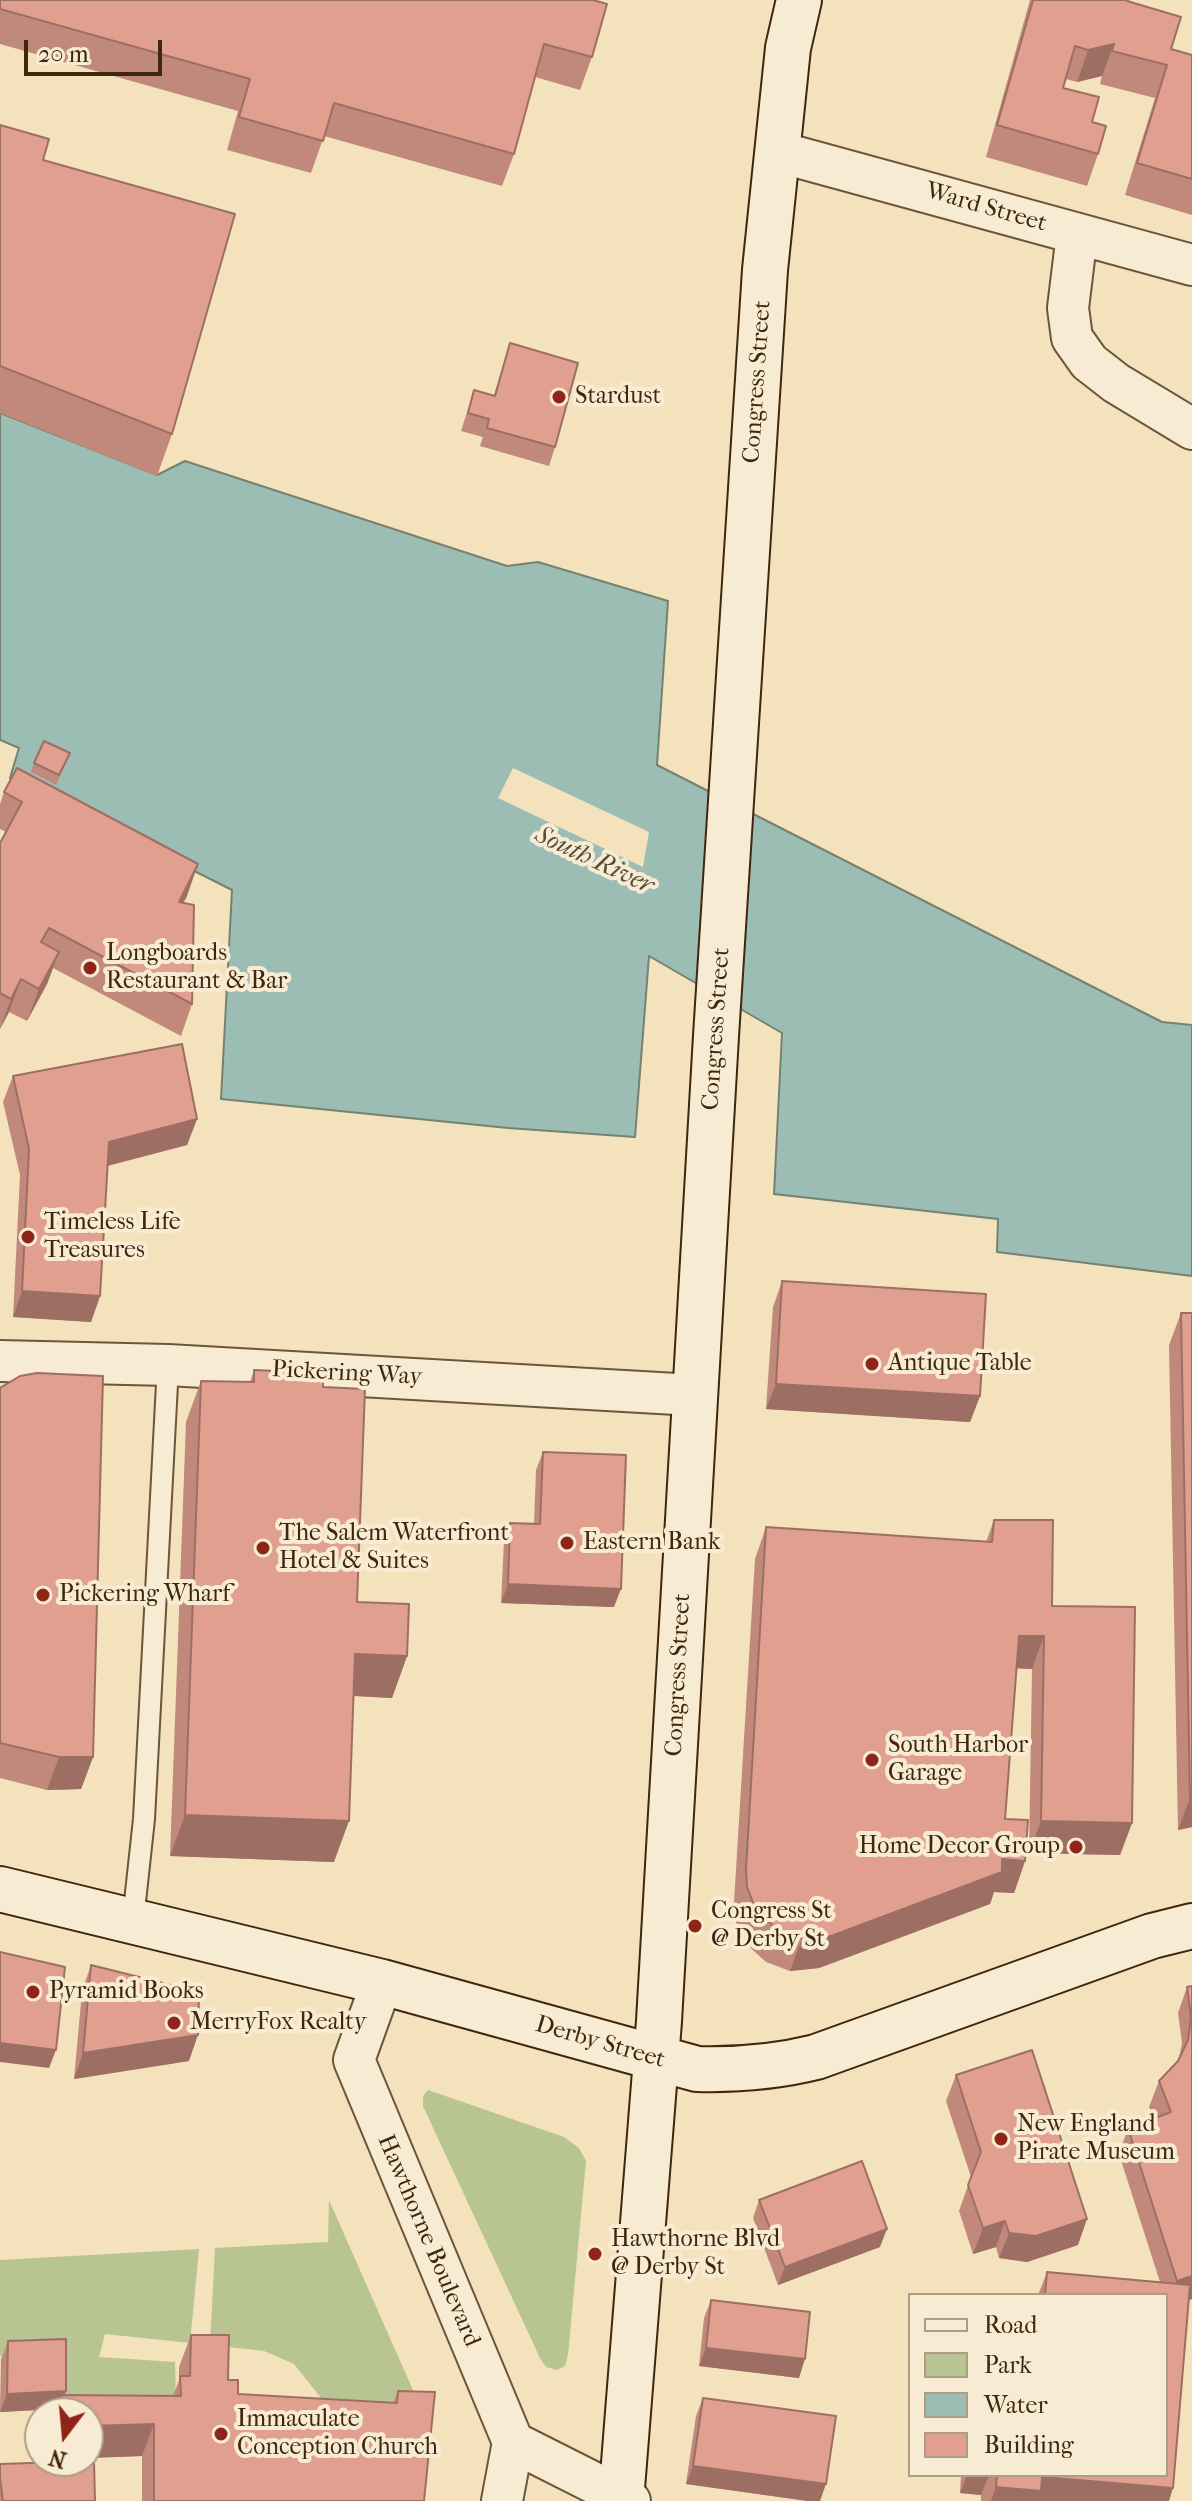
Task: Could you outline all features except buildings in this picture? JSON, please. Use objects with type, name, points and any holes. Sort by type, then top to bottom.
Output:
[{"type":"street","name":"Congress Street","points":[[656,2059],[694,1395],[765,270],[788,48],[799,0]]},
{"type":"street","name":"Ward Street","points":[[779,152],[1192,265]]},
{"type":"street","points":[[1077,234],[1068,308],[1072,338],[1089,362],[1116,383],[1192,429]]},
{"type":"street","name":"Pickering Way","points":[[0,1361],[168,1365],[694,1395]]},
{"type":"street","name":"Derby Street","points":[[0,1889],[382,1982],[697,2069],[738,2070],[779,2066],[816,2057],[1152,1936],[1192,1926]]},
{"type":"street","name":"Hawthorne Boulevard","points":[[382,1982],[354,2060],[513,2442]]},
{"type":"street","points":[[502,2501],[513,2442],[624,2500],[656,2059]]},
{"type":"lane","points":[[133,1920],[144,1819],[168,1365]]},
{"type":"green space","points":[[428,2090],[564,2137],[579,2148],[586,2161],[568,2355],[565,2366],[557,2370],[546,2367],[540,2358],[423,2106],[423,2096]]},
{"type":"green space","points":[[329,2200],[420,2406],[325,2403],[294,2364],[264,2351],[210,2345],[215,2248],[328,2242]]},
{"type":"green space","points":[[199,2249],[190,2343],[105,2334],[99,2357],[175,2362],[176,2405],[104,2409],[104,2397],[63,2397],[61,2355],[0,2356],[0,2260]]},
{"type":"water","name":"South River","points":[[0,413],[157,475],[185,461],[507,566],[538,562],[668,601],[657,765],[1162,1022],[1192,1025],[1192,1276],[997,1252],[998,1219],[774,1194],[782,1033],[649,956],[635,1137],[508,1128],[221,1099],[232,890],[10,778],[19,748],[0,740]]},
{"type":"pier","points":[[513,768],[649,832],[643,867],[498,798]]},
{"type":"place","name":"Stardust","points":[[559,397]]},
{"type":"place","name":"Longboards Restaurant & Bar","points":[[90,968]]},
{"type":"place","name":"Timeless Life Treasures","points":[[28,1237]]},
{"type":"place","name":"Antique Table","points":[[872,1364]]},
{"type":"place","name":"Eastern Bank","points":[[567,1543]]},
{"type":"place","name":"The Salem Waterfront Hotel & Suites","points":[[263,1548]]},
{"type":"place","name":"Pickering Wharf","points":[[43,1595]]},
{"type":"place","name":"South Harbor Garage","points":[[872,1760]]},
{"type":"place","name":"Home Decor Group","points":[[1076,1847]]},
{"type":"place","name":"Congress St @ Derby St","points":[[695,1926]]},
{"type":"place","name":"Pyramid Books","points":[[33,1992]]},
{"type":"place","name":"MerryFox Realty","points":[[174,2023]]},
{"type":"place","name":"New England Pirate Museum","points":[[1001,2139]]},
{"type":"place","name":"Hawthorne Blvd @ Derby St","points":[[595,2254]]},
{"type":"place","name":"Immaculate Conception Church","points":[[221,2434]]}]
